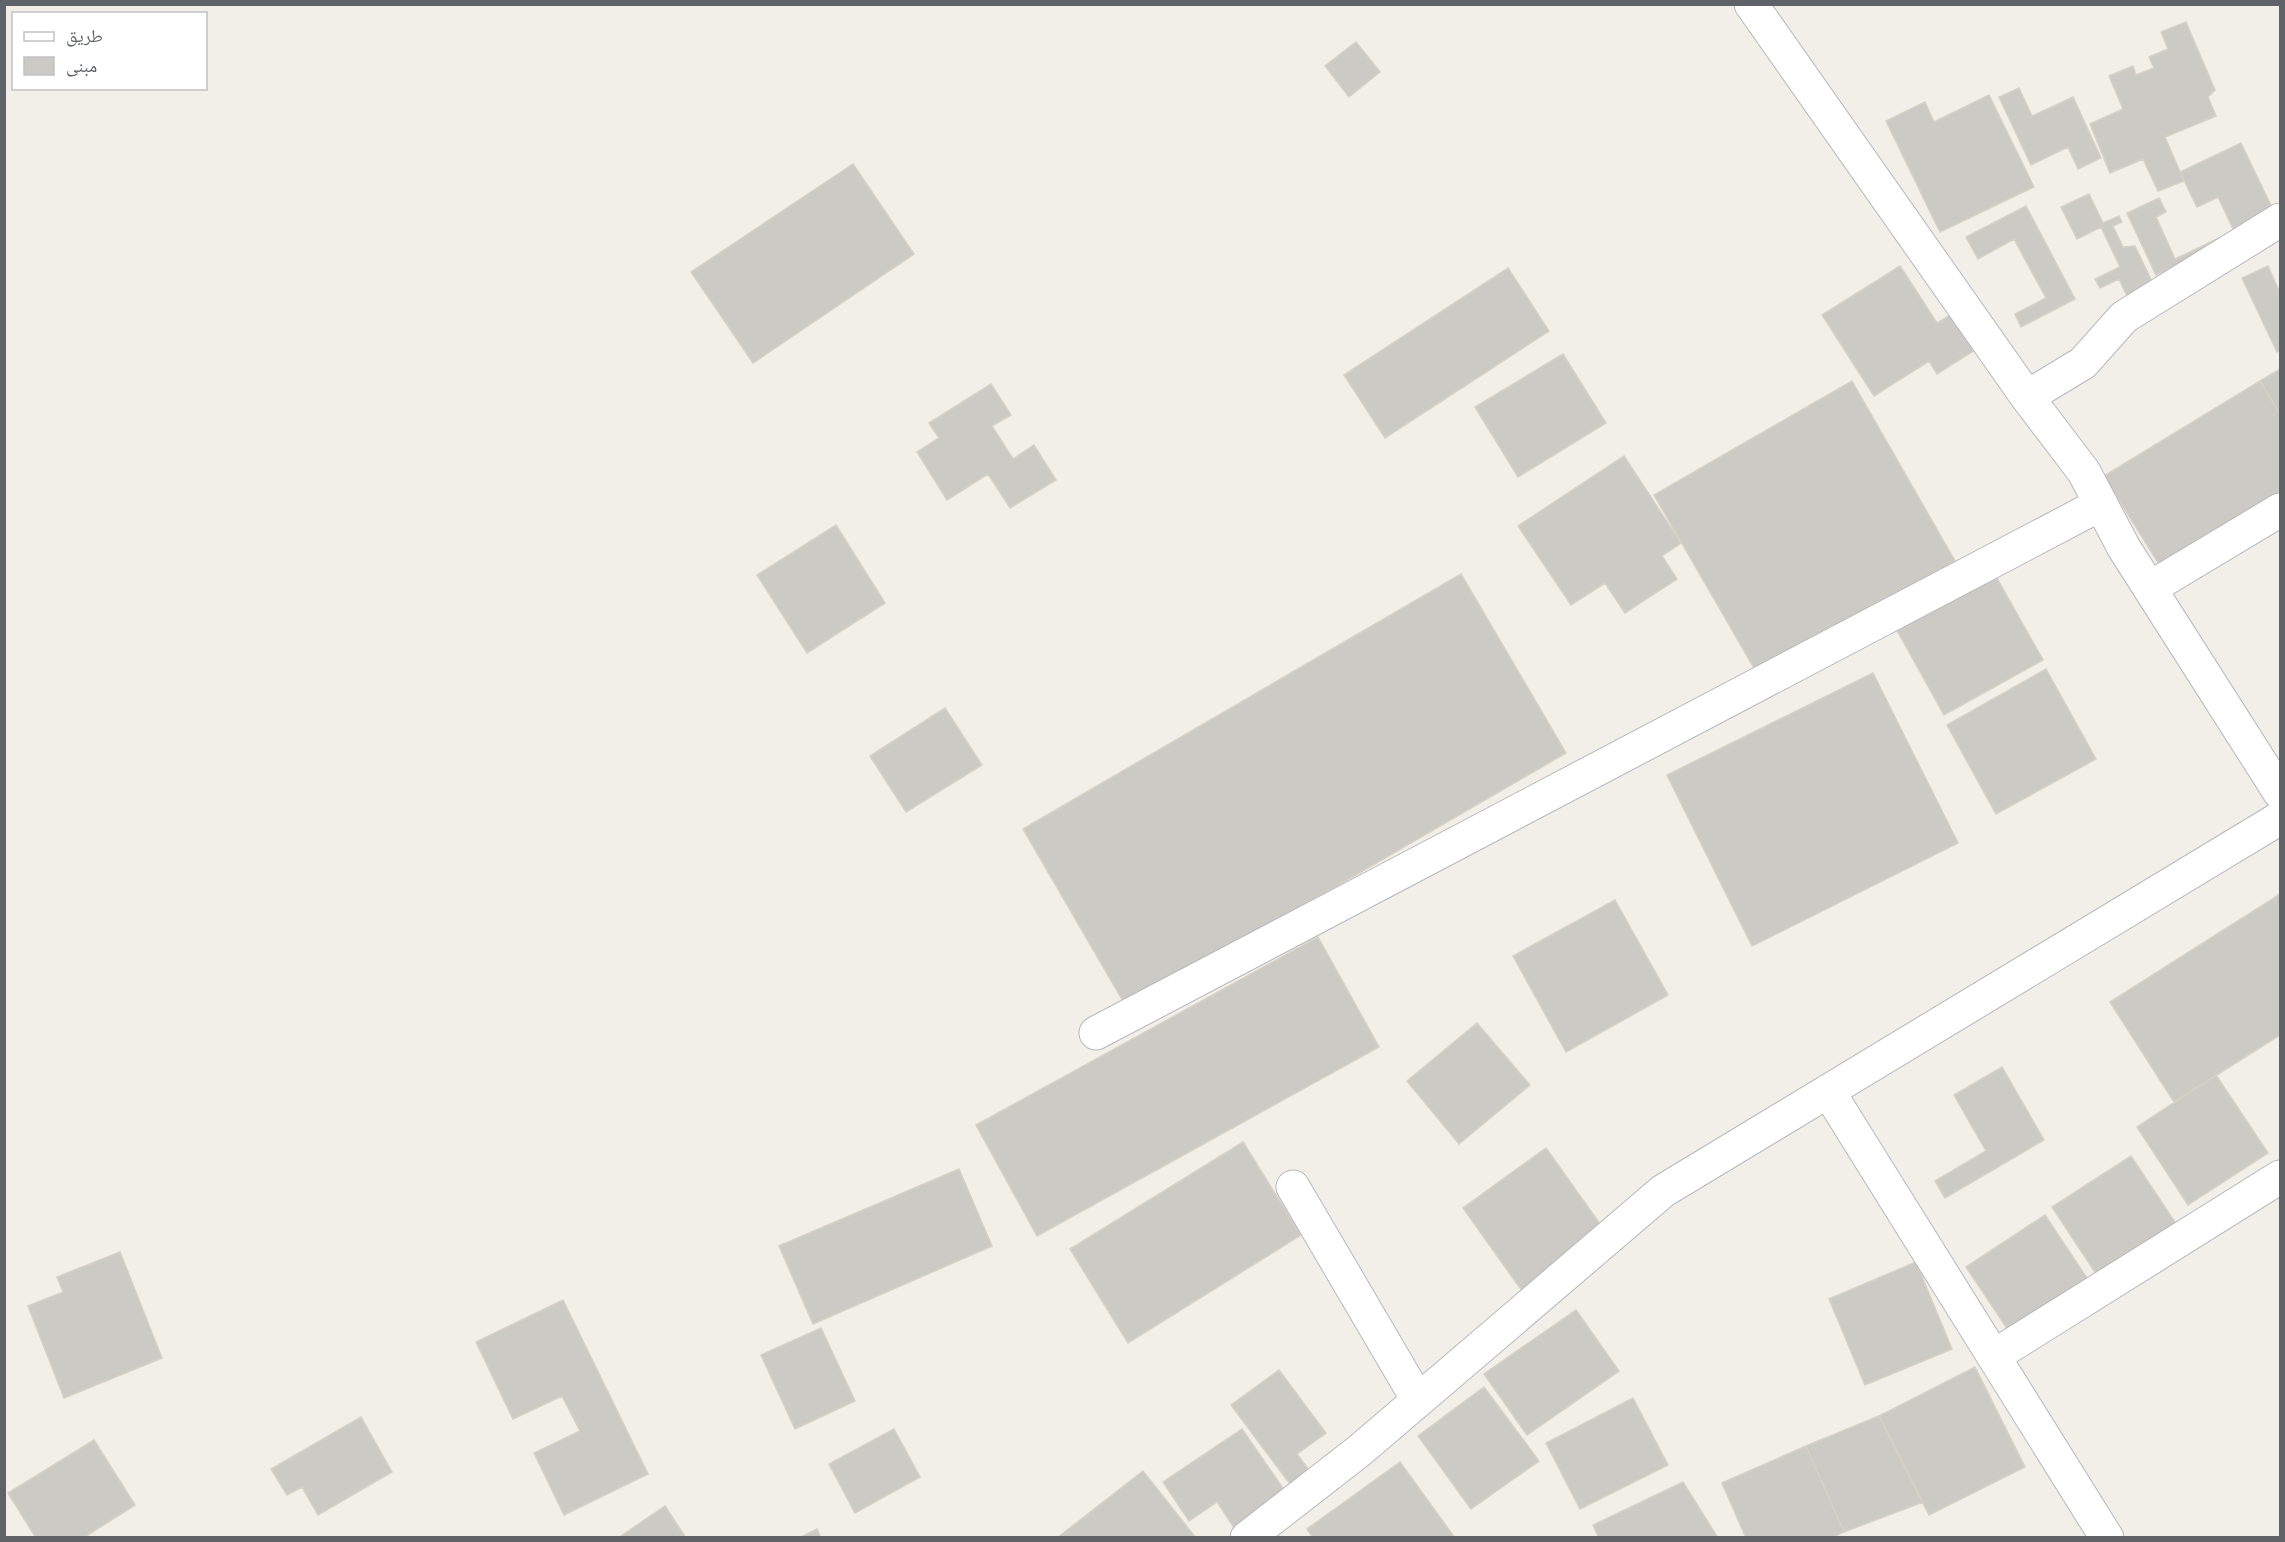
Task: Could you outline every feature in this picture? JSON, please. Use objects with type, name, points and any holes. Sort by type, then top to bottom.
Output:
[{"type":"street","points":[[1751,4],[2027,397],[2084,471],[2124,548],[2280,793]]},
{"type":"street","points":[[2027,397],[2083,363],[2124,316],[2280,220]]},
{"type":"street","points":[[1096,1034],[2101,504]]},
{"type":"street","points":[[2150,588],[2280,510]]},
{"type":"street","points":[[1247,1538],[1350,1458],[1663,1191],[2280,818]]},
{"type":"street","points":[[1828,1092],[2108,1538]]},
{"type":"street","points":[[1994,1356],[2280,1177]]},
{"type":"street","points":[[1293,1187],[1418,1400]]},
{"type":"building","points":[[2186,22],[2215,90],[2208,97],[2216,116],[2165,137],[2184,181],[2158,191],[2143,159],[2110,173],[2090,124],[2123,109],[2109,76],[2133,66],[2136,75],[2154,68],[2149,57],[2168,49],[2161,32]]},
{"type":"building","points":[[1356,42],[1380,72],[1349,97],[1325,66]]},
{"type":"building","points":[[2019,88],[2032,116],[2073,97],[2101,158],[2078,169],[2068,147],[2031,165],[1999,97]]},
{"type":"building","points":[[1989,95],[2034,187],[1940,232],[1886,121],[1925,102],[1934,122]]},
{"type":"building","points":[[2241,143],[2277,218],[2156,275],[2127,213],[2159,198],[2166,212],[2156,217],[2175,259],[2234,231],[2218,197],[2197,207],[2180,172]]},
{"type":"building","points":[[853,164],[914,254],[753,363],[691,272]]},
{"type":"building","points":[[2089,194],[2103,223],[2119,216],[2122,222],[2113,226],[2123,247],[2135,246],[2155,288],[2129,300],[2119,279],[2100,288],[2095,279],[2120,267],[2101,227],[2077,239],[2061,207]]},
{"type":"building","points":[[2026,206],[2075,299],[2021,327],[2015,314],[2046,298],[2014,239],[1978,259],[1966,237]]},
{"type":"building","points":[[1900,266],[1937,323],[1954,313],[1978,348],[1937,374],[1929,361],[1874,396],[1822,315]]},
{"type":"building","points":[[2268,266],[2280,293],[2280,350],[2277,352],[2242,278]]},
{"type":"building","points":[[1508,268],[1549,331],[1385,438],[1344,375]]},
{"type":"building","points":[[1563,354],[1606,423],[1518,477],[1475,407]]},
{"type":"building","points":[[2280,369],[2280,414],[2260,381]]},
{"type":"building","points":[[1852,381],[1955,561],[1758,675],[1654,495]]},
{"type":"building","points":[[2260,381],[2280,414],[2280,491],[2160,566],[2104,476]]},
{"type":"building","points":[[991,384],[1011,415],[992,426],[1013,459],[1034,445],[1056,480],[1010,508],[988,474],[947,500],[917,452],[939,438],[929,423]]},
{"type":"building","points":[[1624,456],[1681,543],[1662,556],[1677,579],[1625,613],[1605,583],[1571,605],[1518,526]]},
{"type":"building","points":[[836,525],[885,603],[807,653],[757,575]]},
{"type":"building","points":[[1993,571],[2043,660],[1944,715],[1894,625]]},
{"type":"building","points":[[1461,574],[1566,753],[1127,1008],[1023,829]]},
{"type":"building","points":[[2046,669],[2096,759],[1996,814],[1947,725]]},
{"type":"building","points":[[1873,673],[1958,843],[1752,946],[1667,775]]},
{"type":"building","points":[[945,708],[982,765],[906,812],[870,756]]},
{"type":"building","points":[[2280,894],[2280,1035],[2174,1102],[2110,1002]]},
{"type":"building","points":[[1615,900],[1668,995],[1566,1052],[1513,956]]},
{"type":"building","points":[[1318,937],[1379,1047],[1037,1236],[976,1125]]},
{"type":"building","points":[[1477,1023],[1530,1085],[1459,1144],[1407,1081]]},
{"type":"building","points":[[2002,1067],[2044,1140],[1945,1198],[1935,1181],[1986,1151],[1954,1095]]},
{"type":"building","points":[[2216,1075],[2268,1153],[2188,1205],[2137,1127]]},
{"type":"building","points":[[1243,1142],[1301,1235],[1128,1343],[1070,1249]]},
{"type":"building","points":[[1546,1148],[1608,1235],[1525,1295],[1463,1208]]},
{"type":"building","points":[[2131,1156],[2183,1234],[2104,1286],[2052,1207]]},
{"type":"building","points":[[959,1169],[992,1246],[813,1324],[779,1246]]},
{"type":"building","points":[[2045,1215],[2097,1293],[2018,1345],[1966,1267]]},
{"type":"building","points":[[120,1252],[162,1358],[64,1398],[28,1306],[63,1292],[57,1277]]},
{"type":"building","points":[[1916,1262],[1952,1349],[1865,1385],[1829,1299]]},
{"type":"building","points":[[563,1300],[648,1474],[564,1515],[534,1453],[580,1431],[562,1396],[513,1419],[476,1342]]},
{"type":"building","points":[[1576,1310],[1619,1371],[1527,1435],[1484,1374]]},
{"type":"building","points":[[821,1328],[855,1401],[795,1429],[761,1355]]},
{"type":"building","points":[[1975,1367],[2025,1467],[1929,1515],[1879,1416]]},
{"type":"building","points":[[1279,1370],[1326,1433],[1297,1454],[1315,1478],[1296,1492],[1231,1405]]},
{"type":"building","points":[[1484,1387],[1539,1461],[1471,1509],[1418,1436]]},
{"type":"building","points":[[1633,1398],[1668,1465],[1580,1509],[1546,1443]]},
{"type":"building","points":[[1879,1416],[1923,1502],[1844,1532],[1806,1446]]},
{"type":"building","points":[[361,1417],[392,1472],[318,1515],[302,1487],[287,1495],[271,1469]]},
{"type":"building","points":[[894,1429],[920,1477],[855,1513],[829,1464]]},
{"type":"building","points":[[1242,1429],[1289,1497],[1237,1532],[1217,1502],[1189,1521],[1163,1482]]},
{"type":"building","points":[[94,1440],[135,1505],[83,1538],[36,1538],[8,1493]]},
{"type":"building","points":[[1806,1446],[1844,1532],[1831,1538],[1746,1538],[1722,1483]]},
{"type":"building","points":[[1400,1462],[1455,1538],[1313,1538],[1307,1529]]},
{"type":"building","points":[[1143,1471],[1196,1538],[1057,1538]]},
{"type":"building","points":[[1683,1482],[1718,1538],[1599,1538],[1593,1525]]},
{"type":"building","points":[[665,1506],[686,1538],[618,1538]]},
{"type":"building","points":[[817,1529],[821,1538],[799,1538]]}]
